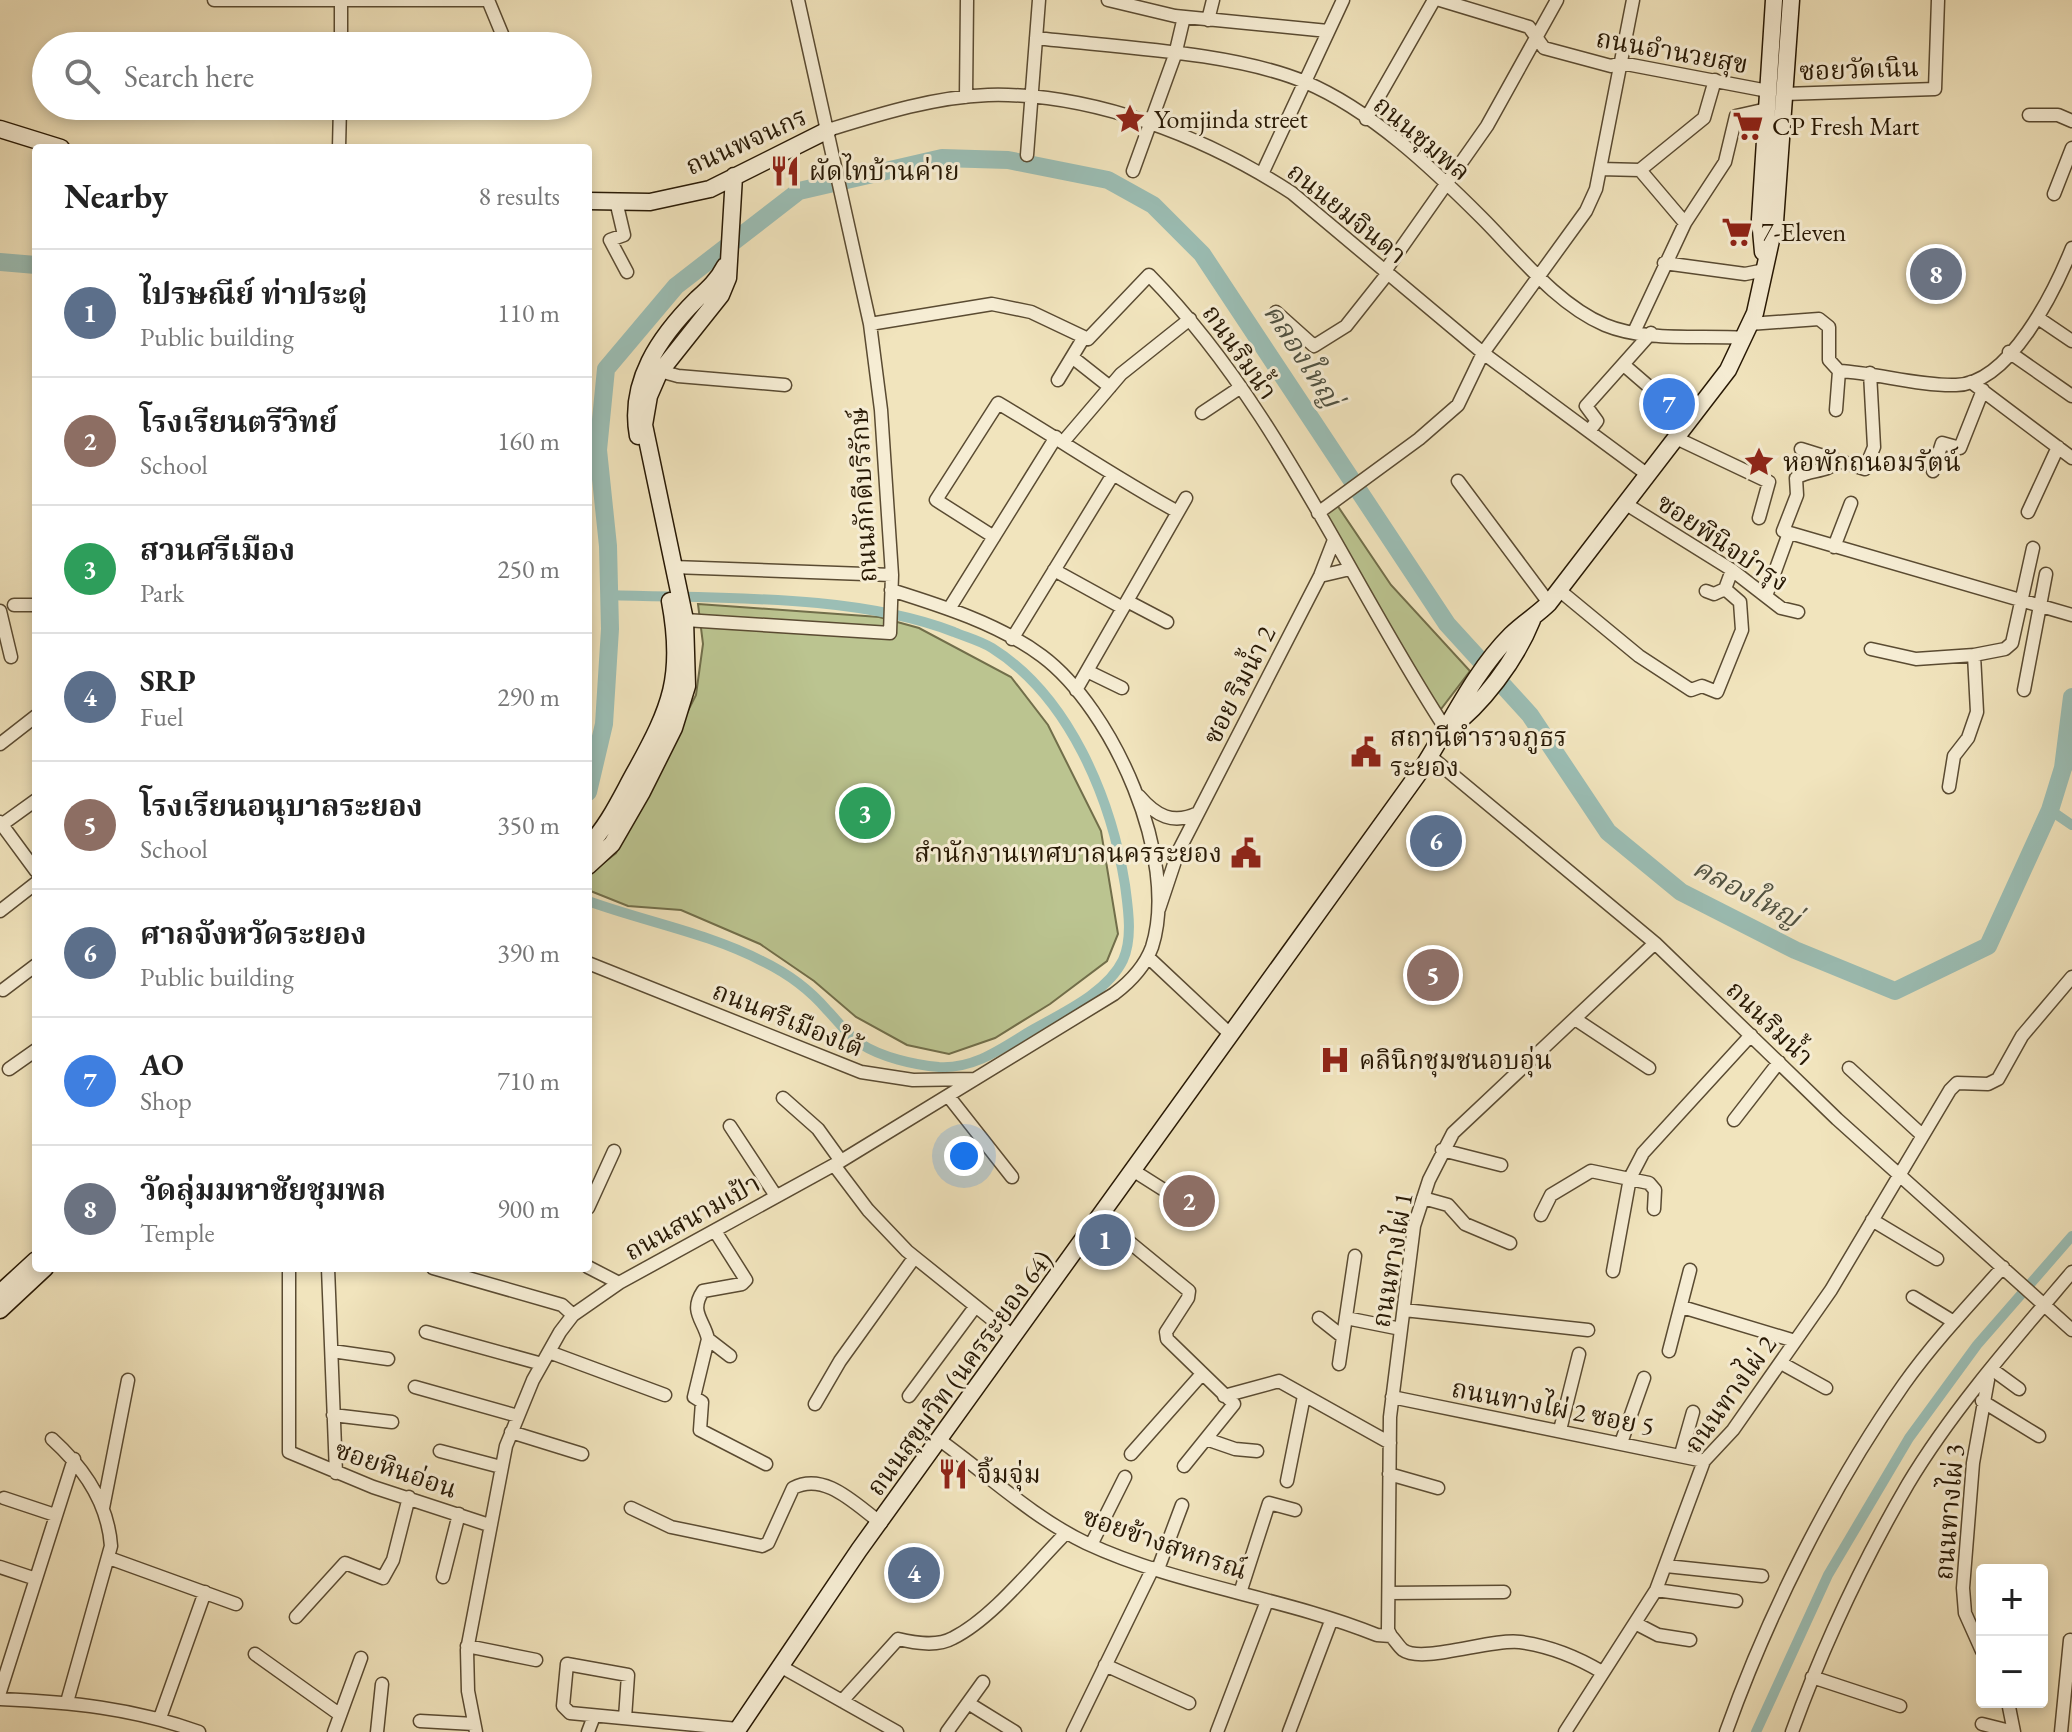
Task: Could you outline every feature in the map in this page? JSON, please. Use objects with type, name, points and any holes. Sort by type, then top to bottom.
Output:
[{"type":"street","points":[[214,0],[487,0],[501,32]]},
{"type":"street","points":[[341,0],[341,32]]},
{"type":"street","name":"ถนนภักดีบริรักษ์","points":[[680,618],[890,633],[892,575],[881,410],[870,324],[798,0]]},
{"type":"street","points":[[966,97],[967,0]]},
{"type":"street","points":[[1027,155],[1039,0]]},
{"type":"street","points":[[1108,0],[1184,17],[1328,31]]},
{"type":"street","points":[[1208,20],[1213,0]]},
{"type":"street","points":[[1262,174],[1343,0]]},
{"type":"street","points":[[1366,119],[1434,0]]},
{"type":"street","name":"ถนนอำนวยสุข","points":[[1440,0],[1529,27],[1544,48],[1611,66],[1621,63],[1776,92]]},
{"type":"street","points":[[1276,312],[1314,346],[1346,326],[1487,126],[1557,0]]},
{"type":"street","points":[[1318,513],[1458,405],[1483,353],[1586,211],[1600,169],[1633,0]]},
{"type":"street","name":"ถนนสุขุมวิท (นครระยอง 64)","points":[[737,1730],[881,1523],[1460,713],[1728,370],[1747,331],[1775,222],[1774,0]]},
{"type":"street","name":"ถนนสุขุมวิท (นครระยอง 64)","points":[[1765,270],[1760,219],[1767,109],[1776,92],[1791,0]]},
{"type":"street","name":"ซอยวัดเนิน","points":[[1776,92],[1935,89],[1938,0]]},
{"type":"street","points":[[1133,171],[1175,55],[1184,17]]},
{"type":"street","name":"ถนนชุมพล","points":[[1036,38],[1175,55],[1277,73],[1305,82],[1366,119],[1444,184],[1540,278],[1594,319],[1634,332],[1651,333],[1747,331],[1819,319],[1826,322],[1829,360],[1839,371]]},
{"type":"street","points":[[1600,169],[1640,170],[1704,118],[1715,80]]},
{"type":"street","name":"ถนนยมจินดา","points":[[828,130],[909,107],[966,97],[1031,96],[1151,124],[1262,174],[1292,193],[1483,353],[1648,475]]},
{"type":"street","points":[[1634,332],[1685,223],[1722,167],[1736,116],[1767,109]]},
{"type":"street","points":[[2029,115],[2058,115],[2072,121]]},
{"type":"street","points":[[339,144],[340,120]]},
{"type":"street","points":[[0,129],[48,144]]},
{"type":"street","name":"ถนนพจนกร","points":[[592,201],[650,202],[734,176],[828,130]]},
{"type":"street","points":[[2054,194],[2072,148]]},
{"type":"street","points":[[1640,170],[1685,223]]},
{"type":"street","points":[[592,841],[635,788],[674,728],[687,686],[680,618],[634,407],[637,386],[648,365],[689,319],[721,295],[731,254],[734,176]]},
{"type":"street","points":[[616,201],[624,235],[610,240],[627,272]]},
{"type":"street","points":[[1836,410],[1839,371],[1958,385],[1971,382],[2009,352],[2038,318],[2068,271],[2072,248]]},
{"type":"street","points":[[1664,263],[1745,274],[1765,270]]},
{"type":"street","name":"ถนนริมน้ำ","points":[[1084,337],[1088,339],[1149,275],[1190,319],[1241,387],[1334,540],[1404,666],[1447,731]]},
{"type":"street","points":[[870,324],[992,304],[1031,312],[1084,337],[1058,380]]},
{"type":"street","points":[[2038,318],[2072,341]]},
{"type":"street","points":[[672,584],[673,567],[644,425],[649,396],[689,319]]},
{"type":"street","points":[[949,609],[1060,440],[1110,387],[1190,319]]},
{"type":"street","points":[[1589,431],[1597,421],[1586,406],[1625,366],[1651,333]]},
{"type":"street","points":[[2009,352],[2072,396]]},
{"type":"street","points":[[1072,357],[1110,387]]},
{"type":"street","points":[[1625,366],[1647,385]]},
{"type":"street","points":[[660,371],[678,376],[785,385]]},
{"type":"street","points":[[1801,449],[1865,469],[1874,447],[1870,373]]},
{"type":"street","points":[[1971,382],[2072,458]]},
{"type":"street","points":[[1202,413],[1241,387]]},
{"type":"street","points":[[1933,471],[1942,443],[1960,448],[1983,390]]},
{"type":"street","points":[[994,537],[936,500],[998,403],[1112,476],[1178,512]]},
{"type":"street","points":[[1676,438],[1769,482],[1759,518]]},
{"type":"street","points":[[2028,512],[2058,447]]},
{"type":"street","points":[[1837,462],[1830,470],[1804,473],[1796,478],[1797,495],[1783,531],[2072,615]]},
{"type":"street","points":[[1012,639],[1112,476]]},
{"type":"street","points":[[1458,481],[1554,596],[1691,690],[1702,686],[1717,692],[1742,630],[1740,602],[1725,589]]},
{"type":"street","points":[[1076,690],[1186,498]]},
{"type":"street","points":[[1834,547],[1851,503]]},
{"type":"street","name":"ซอยพินิจบำรุง","points":[[1626,504],[1732,570],[1781,608],[1798,612]]},
{"type":"street","points":[[1766,596],[1789,533]]},
{"type":"street","name":"ซอย ริมน้ำ 2","points":[[1156,915],[1178,852],[1320,576],[1334,540]]},
{"type":"street","points":[[1871,649],[1916,659],[1974,655],[2005,649],[2012,643],[2033,548]]},
{"type":"street","points":[[673,567],[892,575]]},
{"type":"street","points":[[1320,576],[1350,569]]},
{"type":"street","points":[[1054,570],[1167,622]]},
{"type":"street","points":[[1706,591],[1714,594],[1725,589],[1732,570]]},
{"type":"street","points":[[2024,690],[2046,574]]},
{"type":"street","points":[[891,594],[949,609],[1012,639],[1043,657],[1076,690],[1099,724],[1136,793],[1150,840],[1156,915],[1150,950],[1230,1034]]},
{"type":"street","points":[[14,605],[32,605]]},
{"type":"street","points":[[0,611],[11,657]]},
{"type":"street","points":[[1949,787],[1954,756],[1968,738],[1977,712],[1974,655]]},
{"type":"street","points":[[1087,671],[1122,688]]},
{"type":"street","points":[[0,744],[32,719]]},
{"type":"street","name":"ถนนริมน้ำ","points":[[1430,756],[1655,943],[1837,1119],[2072,1330]]},
{"type":"street","points":[[592,862],[612,844],[635,788]]},
{"type":"street","points":[[1136,793],[1149,808],[1181,823],[1187,834]]},
{"type":"street","points":[[32,803],[1,824],[32,866]]},
{"type":"street","points":[[1150,840],[1155,825],[1168,818],[1198,813]]},
{"type":"street","points":[[1153,855],[1165,857],[1178,852]]},
{"type":"street","points":[[0,911],[32,886]]},
{"type":"street","name":"ถนนทางไผ่ 1","points":[[1390,1633],[1392,1397],[1414,1226],[1423,1198],[1442,1150],[1453,1133],[1655,943]]},
{"type":"street","name":"ถนนสนามเป้า","points":[[475,1728],[468,1691],[467,1646],[501,1467],[511,1432],[542,1364],[573,1315],[619,1283],[838,1163],[1114,994],[1135,974],[1150,950]]},
{"type":"street","name":"ถนนศรีเมืองใต้","points":[[592,965],[837,1064],[889,1078],[979,1079]]},
{"type":"street","points":[[3,990],[32,968]]},
{"type":"street","name":"ถนนทางไผ่ 2","points":[[1565,1732],[1656,1590],[1704,1461],[1733,1430],[1831,1290],[1922,1135],[1957,1083],[1988,1084],[1998,1079],[2022,1036],[2072,976]]},
{"type":"street","points":[[1575,1019],[1649,1068]]},
{"type":"street","points":[[1613,1271],[1630,1178],[1643,1153],[1751,1035]]},
{"type":"street","points":[[9,1069],[32,1053]]},
{"type":"street","points":[[1734,1120],[1779,1062]]},
{"type":"street","points":[[1849,1068],[1922,1135]]},
{"type":"street","points":[[949,1097],[1012,1177]]},
{"type":"street","points":[[783,1098],[818,1129],[885,1230],[914,1258],[1014,1337]]},
{"type":"street","points":[[730,1126],[776,1196]]},
{"type":"street","points":[[1442,1150],[1501,1165]]},
{"type":"street","points":[[592,1199],[614,1151]]},
{"type":"street","points":[[1134,1171],[1205,1216]]},
{"type":"street","points":[[1541,1215],[1551,1195],[1576,1177],[1591,1171],[1653,1186],[1654,1209]]},
{"type":"street","points":[[1423,1198],[1448,1205],[1465,1224],[1510,1243]]},
{"type":"street","points":[[1100,1218],[1189,1291],[1188,1298],[1166,1332],[1167,1339],[1234,1404],[1184,1466]]},
{"type":"street","points":[[1872,1220],[1937,1259]]},
{"type":"street","points":[[715,1231],[746,1280],[742,1284],[703,1291],[697,1316],[708,1339],[730,1356]]},
{"type":"street","points":[[1339,1364],[1355,1256]]},
{"type":"street","points":[[815,1404],[840,1361],[914,1258]]},
{"type":"street","points":[[0,1293],[32,1264]]},
{"type":"street","points":[[1726,1732],[1796,1570],[1836,1491],[1904,1384],[2004,1267]]},
{"type":"street","points":[[592,1269],[619,1283]]},
{"type":"street","points":[[1669,1351],[1690,1270]]},
{"type":"street","points":[[0,1310],[41,1272]]},
{"type":"street","name":"ซอยหินอ่อน","points":[[289,1272],[289,1452],[336,1473],[489,1525]]},
{"type":"street","points":[[328,1272],[336,1473]]},
{"type":"street","points":[[447,1272],[562,1305],[573,1315]]},
{"type":"street","points":[[1792,1732],[1828,1637],[1910,1482],[2042,1303],[2072,1272]]},
{"type":"street","points":[[1913,1297],[1954,1322]]},
{"type":"street","points":[[909,1396],[975,1307]]},
{"type":"street","points":[[1682,1307],[1795,1341]]},
{"type":"street","points":[[1404,1310],[1588,1330]]},
{"type":"street","points":[[1319,1318],[1343,1337]]},
{"type":"street","points":[[1346,1318],[1401,1329]]},
{"type":"street","points":[[426,1332],[542,1364]]},
{"type":"street","points":[[708,1339],[694,1397],[702,1402],[700,1430],[766,1464]]},
{"type":"street","points":[[332,1351],[388,1359]]},
{"type":"street","points":[[549,1352],[665,1395]]},
{"type":"street","points":[[1560,1430],[1579,1354]]},
{"type":"street","points":[[1781,1363],[1826,1388]]},
{"type":"street","points":[[1991,1372],[2019,1389]]},
{"type":"street","name":"ถนนทางไผ่ 3","points":[[1976,1638],[1965,1613],[1963,1588],[1973,1463],[1982,1401],[1991,1372]]},
{"type":"street","points":[[1131,1454],[1201,1375]]},
{"type":"street","points":[[1621,1443],[1644,1378]]},
{"type":"street","points":[[103,1508],[128,1380]]},
{"type":"street","points":[[1224,1396],[1279,1381],[1390,1443]]},
{"type":"street","points":[[415,1387],[518,1416]]},
{"type":"street","points":[[1287,1481],[1304,1396]]},
{"type":"street","name":"ถนนทางไผ่ 2 ซอย 5","points":[[1392,1397],[1704,1461]]},
{"type":"street","points":[[1982,1401],[2039,1436]]},
{"type":"street","points":[[1681,1454],[1693,1412]]},
{"type":"street","points":[[333,1415],[392,1422]]},
{"type":"street","points":[[511,1432],[582,1454]]},
{"type":"street","points":[[52,1439],[74,1459],[103,1508],[110,1527],[109,1558],[67,1702]]},
{"type":"street","points":[[1206,1439],[1235,1449],[1257,1451]]},
{"type":"street","name":"ซอยข้างสหกรณ์","points":[[941,1441],[1066,1533],[1156,1568],[1377,1635],[1390,1633],[1404,1651],[1418,1655],[1494,1641],[1521,1642],[1577,1657],[1602,1672]]},
{"type":"street","points":[[440,1451],[501,1467]]},
{"type":"street","points":[[0,1692],[33,1578],[74,1459]]},
{"type":"street","points":[[1389,1474],[1438,1488]]},
{"type":"street","points":[[1091,1545],[1125,1477]]},
{"type":"street","points":[[631,1508],[671,1527],[762,1546],[768,1543],[793,1488],[812,1482],[832,1489],[881,1523]]},
{"type":"street","points":[[296,1617],[345,1563],[383,1578],[393,1560],[409,1497]]},
{"type":"street","points":[[4,1498],[55,1515]]},
{"type":"street","points":[[1240,1593],[1269,1503],[1295,1510]]},
{"type":"street","points":[[1078,1730],[1105,1665],[1156,1568],[1182,1505]]},
{"type":"street","points":[[443,1577],[459,1514]]},
{"type":"street","points":[[842,1701],[898,1639],[923,1644],[952,1639],[988,1611],[1066,1533]]},
{"type":"street","points":[[109,1558],[236,1604]]},
{"type":"street","points":[[1666,1566],[1762,1576]]},
{"type":"street","points":[[0,1567],[33,1578]]},
{"type":"street","points":[[1656,1590],[1736,1601]]},
{"type":"street","points":[[160,1718],[205,1592]]},
{"type":"street","points":[[1389,1593],[1504,1592]]},
{"type":"street","points":[[1217,1732],[1267,1601]]},
{"type":"street","points":[[1289,1732],[1331,1621]]},
{"type":"street","points":[[1635,1623],[1658,1635],[1690,1640]]},
{"type":"street","points":[[2061,1732],[2070,1640]]},
{"type":"street","points":[[467,1646],[536,1660]]},
{"type":"street","points":[[255,1654],[339,1714]]},
{"type":"street","points":[[334,1732],[361,1658]]},
{"type":"street","points":[[625,1718],[628,1675],[571,1663],[565,1668],[563,1706],[570,1713],[737,1730]]},
{"type":"street","points":[[1105,1665],[1189,1703]]},
{"type":"street","points":[[780,1666],[897,1732]]},
{"type":"street","points":[[1812,1677],[1900,1706]]},
{"type":"street","points":[[947,1732],[983,1682]]},
{"type":"street","points":[[377,1732],[382,1684]]},
{"type":"street","points":[[0,1699],[114,1707],[160,1718],[199,1732]]},
{"type":"street","points":[[968,1703],[1015,1732]]},
{"type":"street","points":[[1982,1724],[2014,1732],[2009,1708]]},
{"type":"street","points":[[588,1732],[594,1716]]},
{"type":"street","points":[[420,1721],[475,1728]]},
{"type":"green space","points":[[1337,505],[1391,585],[1470,671],[1438,713],[1322,514]]},
{"type":"green space","points":[[698,604],[879,617],[919,628],[1011,677],[1048,725],[1101,831],[1118,934],[1107,961],[1050,1004],[995,1038],[949,1054],[907,1045],[856,1017],[814,981],[760,944],[681,910],[628,906],[592,892],[592,872],[616,853],[696,695],[703,644]]},
{"type":"waterway","name":"คลองใหญ่","points":[[592,775],[604,724],[610,629],[608,546],[598,450],[606,369],[676,286],[799,191],[942,158],[1008,160],[1108,180],[1153,205],[1202,254],[1447,624],[1530,715],[1608,832],[1681,892],[1795,950],[1895,991],[1988,946],[2050,810],[2063,768],[2072,697]]},
{"type":"waterway","name":"คลองใหญ่","points":[[0,262],[32,265]]},
{"type":"waterway","points":[[592,902],[741,951],[797,982],[861,1044],[898,1060],[939,1067],[964,1065],[988,1056],[1083,1001],[1116,972],[1123,960],[1129,933],[1118,852],[1097,784],[1082,752],[1043,693],[1019,668],[992,648],[915,619],[873,610],[784,600],[609,595]]},
{"type":"waterway","points":[[2063,768],[2072,765]]},
{"type":"waterway","points":[[2050,810],[2072,825]]},
{"type":"waterway","points":[[1756,1732],[1828,1575],[1909,1438],[1977,1345],[2072,1236]]},
{"type":"place","name":"Yomjinda street","points":[[1130,119]]},
{"type":"place","name":"CP Fresh Mart","points":[[1748,126]]},
{"type":"place","name":"ผัดไทบ้านค่าย","points":[[785,171]]},
{"type":"place","name":"7-Eleven","points":[[1737,232]]},
{"type":"place","name":"วัดลุ่มมหาชัยชุมพล","points":[[1936,274]]},
{"type":"place","name":"AO","points":[[1669,404]]},
{"type":"place","name":"หอพักถนอมรัตน์","points":[[1759,462]]},
{"type":"place","name":"สถานีตำรวจภูธร ระยอง","points":[[1366,752]]},
{"type":"place","name":"สวนศรีเมือง","points":[[865,813]]},
{"type":"place","name":"ศาลจังหวัดระยอง","points":[[1436,841]]},
{"type":"place","name":"สำนักงานเทศบาลนครระยอง","points":[[1246,853]]},
{"type":"place","name":"โรงเรียนอนุบาลระยอง","points":[[1433,975]]},
{"type":"place","name":"คลินิกชุมชนอบอุ่น","points":[[1335,1060]]},
{"type":"place","name":"โรงเรียนตรีวิทย์","points":[[1189,1201]]},
{"type":"place","name":"ไปรษณีย์ ท่าประดู่","points":[[1105,1240]]},
{"type":"place","name":"จิ้มจุ่ม","points":[[953,1474]]},
{"type":"place","name":"SRP","points":[[914,1573]]}]
